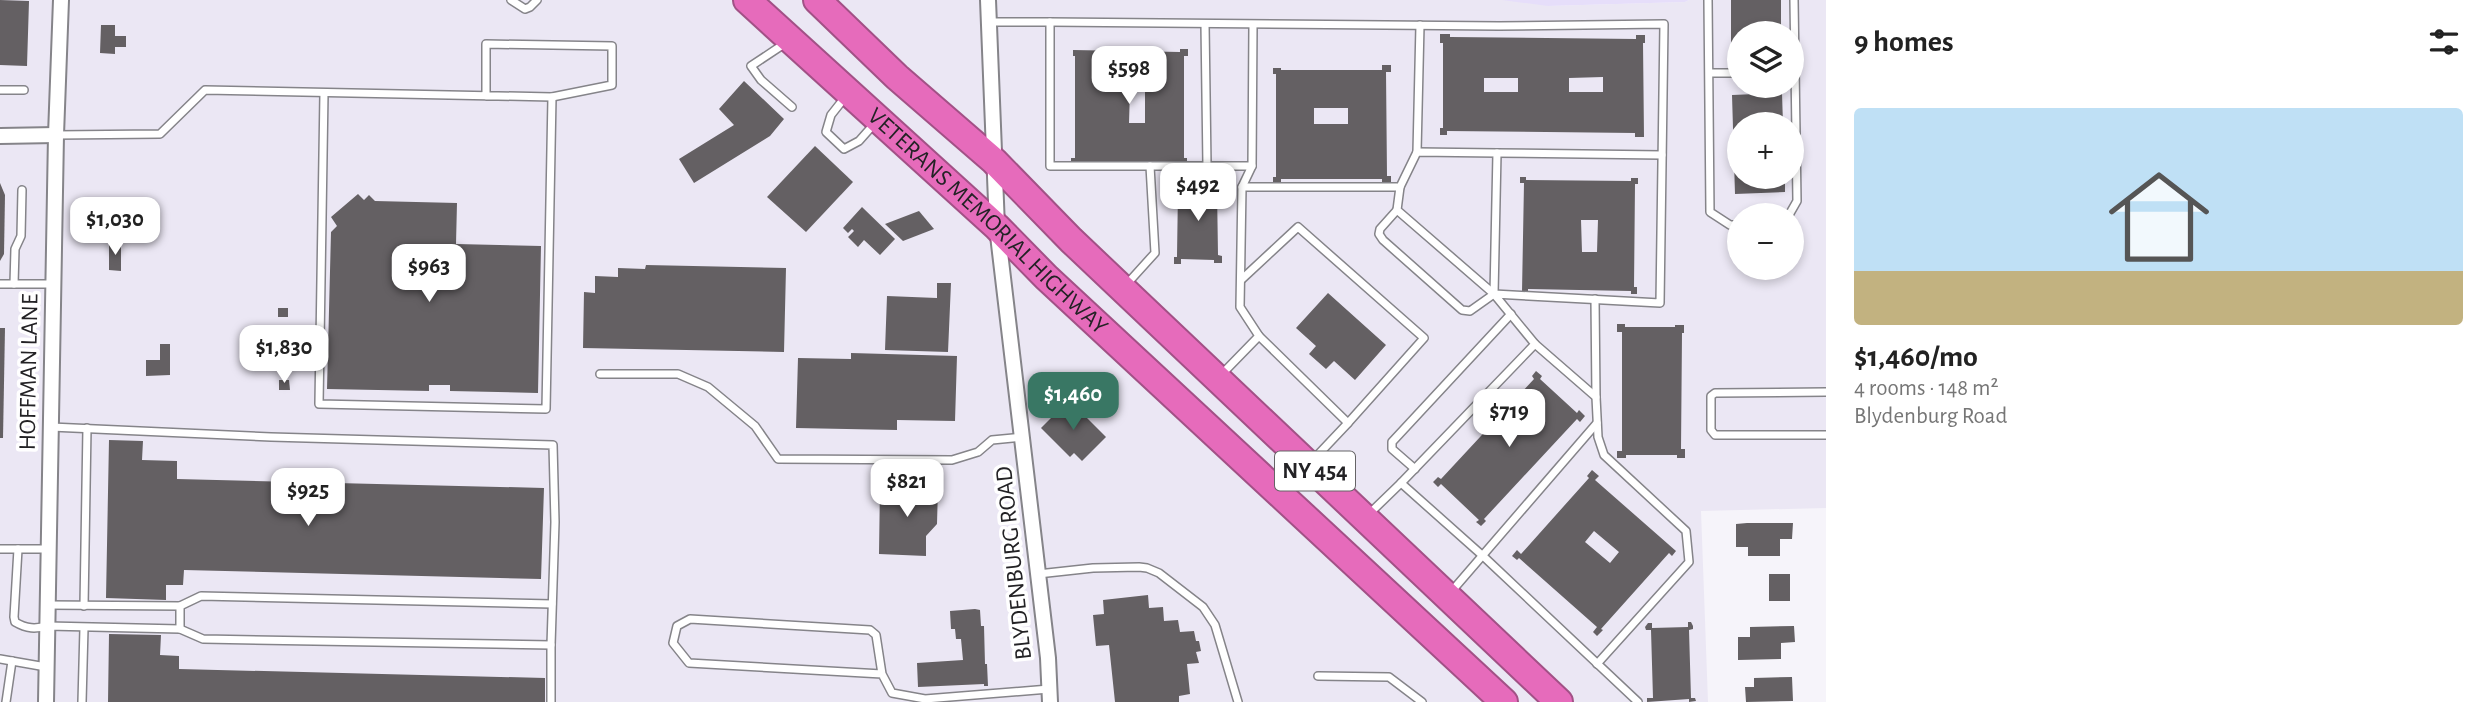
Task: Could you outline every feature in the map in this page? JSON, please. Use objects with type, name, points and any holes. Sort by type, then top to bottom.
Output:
[{"type":"highway","name":"VETERANS MEMORIAL HIGHWAY","points":[[747,0],[997,227],[1056,286],[1496,696]]},
{"type":"highway","name":"VETERANS MEMORIAL HIGHWAY","points":[[817,0],[897,77],[994,161],[1122,289],[1559,702]]},
{"type":"street","name":"HOFFMAN LANE","points":[[46,702],[56,135],[61,0]]},
{"type":"street","name":"BLYDENBURG ROAD","points":[[988,0],[997,227],[1050,696]]},
{"type":"street","points":[[0,136],[56,135]]},
{"type":"lane","points":[[511,0],[525,9],[537,0]]},
{"type":"lane","points":[[1709,0],[1710,212],[1727,223]]},
{"type":"lane","points":[[1794,0],[1794,21]]},
{"type":"lane","points":[[989,22],[1253,25],[1664,24],[1660,303],[1494,294],[1470,311],[1462,310],[1382,240],[1380,229],[1397,210],[1400,187],[1418,152],[1420,25]]},
{"type":"lane","points":[[1050,22],[1051,166],[1252,166]]},
{"type":"lane","points":[[1205,24],[1207,166]]},
{"type":"lane","points":[[1253,25],[1252,166],[1242,187],[1240,307],[1259,337],[1348,423]]},
{"type":"lane","points":[[791,40],[751,66],[761,80],[792,107]]},
{"type":"lane","points":[[56,135],[160,134],[205,90],[324,93],[486,96],[552,97],[612,85],[612,46],[486,44],[486,96]]},
{"type":"lane","points":[[1710,73],[1727,73]]},
{"type":"lane","points":[[0,90],[24,90]]},
{"type":"lane","points":[[324,93],[319,404],[546,409],[552,97]]},
{"type":"lane","points":[[848,93],[831,115],[826,132],[844,149],[859,141],[878,119]]},
{"type":"lane","points":[[1795,98],[1796,203]]},
{"type":"lane","points":[[1418,152],[1662,155]]},
{"type":"lane","points":[[1494,294],[1497,153]]},
{"type":"lane","points":[[1122,289],[1155,253],[1150,166]]},
{"type":"lane","points":[[1242,187],[1400,187]]},
{"type":"lane","points":[[14,284],[15,249],[21,236],[22,190]]},
{"type":"lane","points":[[1397,210],[1494,294],[1535,344],[1596,397]]},
{"type":"lane","points":[[1241,279],[1298,227],[1424,338],[1308,465]]},
{"type":"lane","points":[[0,284],[53,284]]},
{"type":"lane","points":[[1595,299],[1597,422],[1604,456],[1686,531],[1689,562],[1597,664]]},
{"type":"lane","points":[[1415,469],[1392,449],[1392,442],[1511,314]]},
{"type":"lane","points":[[1217,379],[1259,337]]},
{"type":"lane","points":[[1365,519],[1535,344]]},
{"type":"lane","points":[[600,374],[678,374],[708,387],[755,426],[778,459],[952,460],[978,452],[992,440],[1022,437]]},
{"type":"lane","points":[[1826,391],[1715,393],[1711,396],[1711,430],[1715,435],[1826,435]]},
{"type":"lane","points":[[1447,597],[1597,422]]},
{"type":"lane","points":[[51,427],[285,438],[553,445],[555,522],[551,702]]},
{"type":"lane","points":[[84,606],[87,428]]},
{"type":"lane","points":[[1401,483],[1638,702]]},
{"type":"lane","points":[[0,549],[49,549]]},
{"type":"lane","points":[[18,549],[14,620],[27,628],[48,626],[180,629],[203,639],[551,645]]},
{"type":"lane","points":[[1038,574],[1093,568],[1147,568],[1159,573],[1203,607],[1215,625],[1238,702]]},
{"type":"lane","points":[[49,605],[180,606],[201,596],[552,604]]},
{"type":"lane","points":[[180,606],[180,629]]},
{"type":"lane","points":[[882,674],[689,663],[673,643],[677,626],[690,619],[870,630],[876,635],[882,674],[892,694],[925,699],[1050,696]]},
{"type":"lane","points":[[82,702],[83,628]]},
{"type":"lane","points":[[0,659],[47,667]]},
{"type":"lane","points":[[6,702],[12,661]]},
{"type":"lane","points":[[1318,676],[1389,677],[1422,702]]},
{"type":"shaded area","points":[[0,0],[1539,0],[1548,6],[1689,0],[1826,0],[1826,508],[1701,511],[1708,702],[0,702]]},
{"type":"shaded area","points":[[1502,0],[1689,0],[1548,6]]},
{"type":"building","points":[[0,0],[29,1],[27,66],[0,65]]},
{"type":"building","points":[[1731,0],[1781,0],[1781,21],[1731,21]]},
{"type":"building","points":[[101,25],[115,25],[115,36],[126,36],[126,47],[115,47],[115,54],[100,53]]},
{"type":"building","points":[[1440,34],[1450,34],[1450,37],[1636,39],[1636,35],[1645,35],[1644,137],[1635,137],[1635,133],[1447,131],[1447,135],[1440,135],[1440,128],[1443,128],[1443,43],[1440,43]],"holes":[[[1603,77],[1603,92],[1569,92],[1569,78]],[[1484,78],[1518,78],[1518,92],[1484,92]]]},
{"type":"building","points":[[1180,49],[1188,49],[1188,56],[1184,56],[1184,158],[1187,158],[1187,164],[1181,164],[1181,161],[1079,161],[1079,165],[1071,165],[1071,158],[1075,158],[1073,50],[1180,52]],"holes":[[[1130,90],[1145,90],[1145,123],[1129,123]]]},
{"type":"building","points":[[1382,65],[1391,65],[1391,72],[1386,72],[1387,176],[1391,176],[1391,182],[1382,182],[1382,179],[1281,179],[1281,184],[1273,184],[1273,177],[1276,177],[1276,74],[1273,74],[1273,68],[1382,70]],"holes":[[[1314,108],[1348,108],[1348,124],[1314,124]]]},
{"type":"building","points":[[744,81],[784,119],[770,136],[694,183],[679,159],[734,125],[719,109]]},
{"type":"building","points":[[1732,98],[1782,98],[1783,112],[1733,112]]},
{"type":"building","points":[[815,146],[853,182],[806,232],[767,197]]},
{"type":"building","points":[[1520,177],[1526,177],[1526,180],[1631,181],[1631,178],[1638,178],[1638,184],[1635,184],[1634,287],[1637,287],[1637,294],[1631,294],[1631,291],[1528,289],[1528,292],[1522,292],[1524,183],[1520,183]],"holes":[[[1581,220],[1598,220],[1597,252],[1582,252]]]},
{"type":"building","points":[[1174,182],[1181,182],[1181,185],[1215,185],[1215,182],[1221,182],[1221,188],[1217,189],[1218,255],[1222,256],[1222,263],[1214,263],[1214,260],[1181,259],[1181,264],[1174,264],[1174,257],[1177,257],[1178,190],[1174,190]]},
{"type":"building","points":[[0,183],[5,195],[4,254],[0,261]]},
{"type":"building","points":[[1735,189],[1785,189],[1785,192],[1735,194]]},
{"type":"building","points":[[358,194],[364,200],[369,195],[375,201],[457,203],[456,244],[541,246],[538,393],[450,391],[450,385],[429,385],[429,391],[327,389],[331,232],[337,226],[331,217]]},
{"type":"building","points":[[862,207],[895,239],[880,255],[864,240],[858,247],[848,237],[854,231],[852,229],[848,233],[843,228]]},
{"type":"building","points":[[919,211],[934,229],[903,241],[885,224]]},
{"type":"building","points":[[109,243],[121,243],[121,271],[109,270]]},
{"type":"building","points":[[646,265],[786,268],[784,352],[583,348],[584,292],[595,293],[595,276],[618,277],[618,268],[645,269]]},
{"type":"building","points":[[937,283],[951,283],[948,352],[885,350],[887,296],[937,298]]},
{"type":"building","points":[[1328,293],[1386,345],[1355,380],[1334,361],[1326,369],[1309,354],[1316,346],[1296,328]]},
{"type":"building","points":[[278,308],[288,308],[288,317],[278,317]]},
{"type":"building","points":[[1617,324],[1625,324],[1625,327],[1684,325],[1681,449],[1685,449],[1685,458],[1677,458],[1677,455],[1626,455],[1626,458],[1617,458],[1617,451],[1622,451],[1622,332],[1617,332]]},
{"type":"building","points":[[0,328],[5,328],[3,438],[0,438]]},
{"type":"building","points":[[160,344],[170,344],[170,375],[146,376],[146,360],[160,360]]},
{"type":"building","points":[[851,353],[957,356],[955,421],[897,420],[897,430],[796,428],[798,358],[851,359]]},
{"type":"building","points":[[1536,371],[1542,376],[1540,379],[1577,413],[1579,410],[1585,416],[1580,422],[1577,419],[1484,519],[1486,521],[1481,526],[1476,522],[1479,520],[1441,484],[1438,487],[1433,482],[1438,477],[1441,479],[1534,379],[1532,376]]},
{"type":"building","points":[[279,380],[289,380],[290,390],[279,390]]},
{"type":"building","points":[[1069,400],[1106,437],[1082,461],[1074,453],[1070,457],[1041,428]]},
{"type":"building","points":[[109,440],[143,441],[142,460],[177,461],[177,479],[544,488],[541,579],[184,570],[183,585],[166,585],[166,600],[106,598]]},
{"type":"building","points":[[1592,470],[1599,476],[1595,480],[1676,551],[1672,556],[1669,553],[1597,636],[1593,632],[1597,627],[1519,558],[1517,560],[1512,556],[1517,550],[1521,554],[1589,478],[1587,476]],"holes":[[[1594,531],[1619,552],[1610,563],[1585,542]]]},
{"type":"building","points":[[880,485],[938,487],[937,524],[926,536],[926,556],[879,554]]},
{"type":"building","points":[[1793,523],[1792,539],[1780,539],[1780,556],[1748,556],[1748,547],[1736,547],[1736,524]]},
{"type":"building","points":[[1769,574],[1790,574],[1790,601],[1769,601]]},
{"type":"building","points":[[1148,595],[1149,608],[1163,607],[1164,621],[1178,620],[1180,632],[1194,631],[1196,641],[1199,641],[1201,651],[1196,652],[1199,663],[1187,664],[1190,694],[1179,696],[1179,702],[1115,702],[1109,645],[1096,646],[1093,615],[1104,614],[1103,600]]},
{"type":"building","points":[[980,610],[981,626],[984,626],[988,686],[918,687],[917,663],[963,660],[961,639],[956,639],[955,629],[951,629],[950,611]]},
{"type":"building","points":[[1688,622],[1693,626],[1693,629],[1689,630],[1691,698],[1696,701],[1689,702],[1689,699],[1647,702],[1647,698],[1653,698],[1651,630],[1646,630],[1645,627],[1652,623],[1652,628],[1688,627]]},
{"type":"building","points":[[1794,626],[1795,642],[1781,643],[1781,659],[1738,660],[1738,637],[1750,637],[1750,627]]},
{"type":"building","points":[[109,634],[161,635],[160,655],[179,656],[179,669],[545,678],[545,702],[108,702]]},
{"type":"building","points":[[1792,677],[1793,701],[1746,702],[1745,687],[1754,687],[1754,678]]}]
